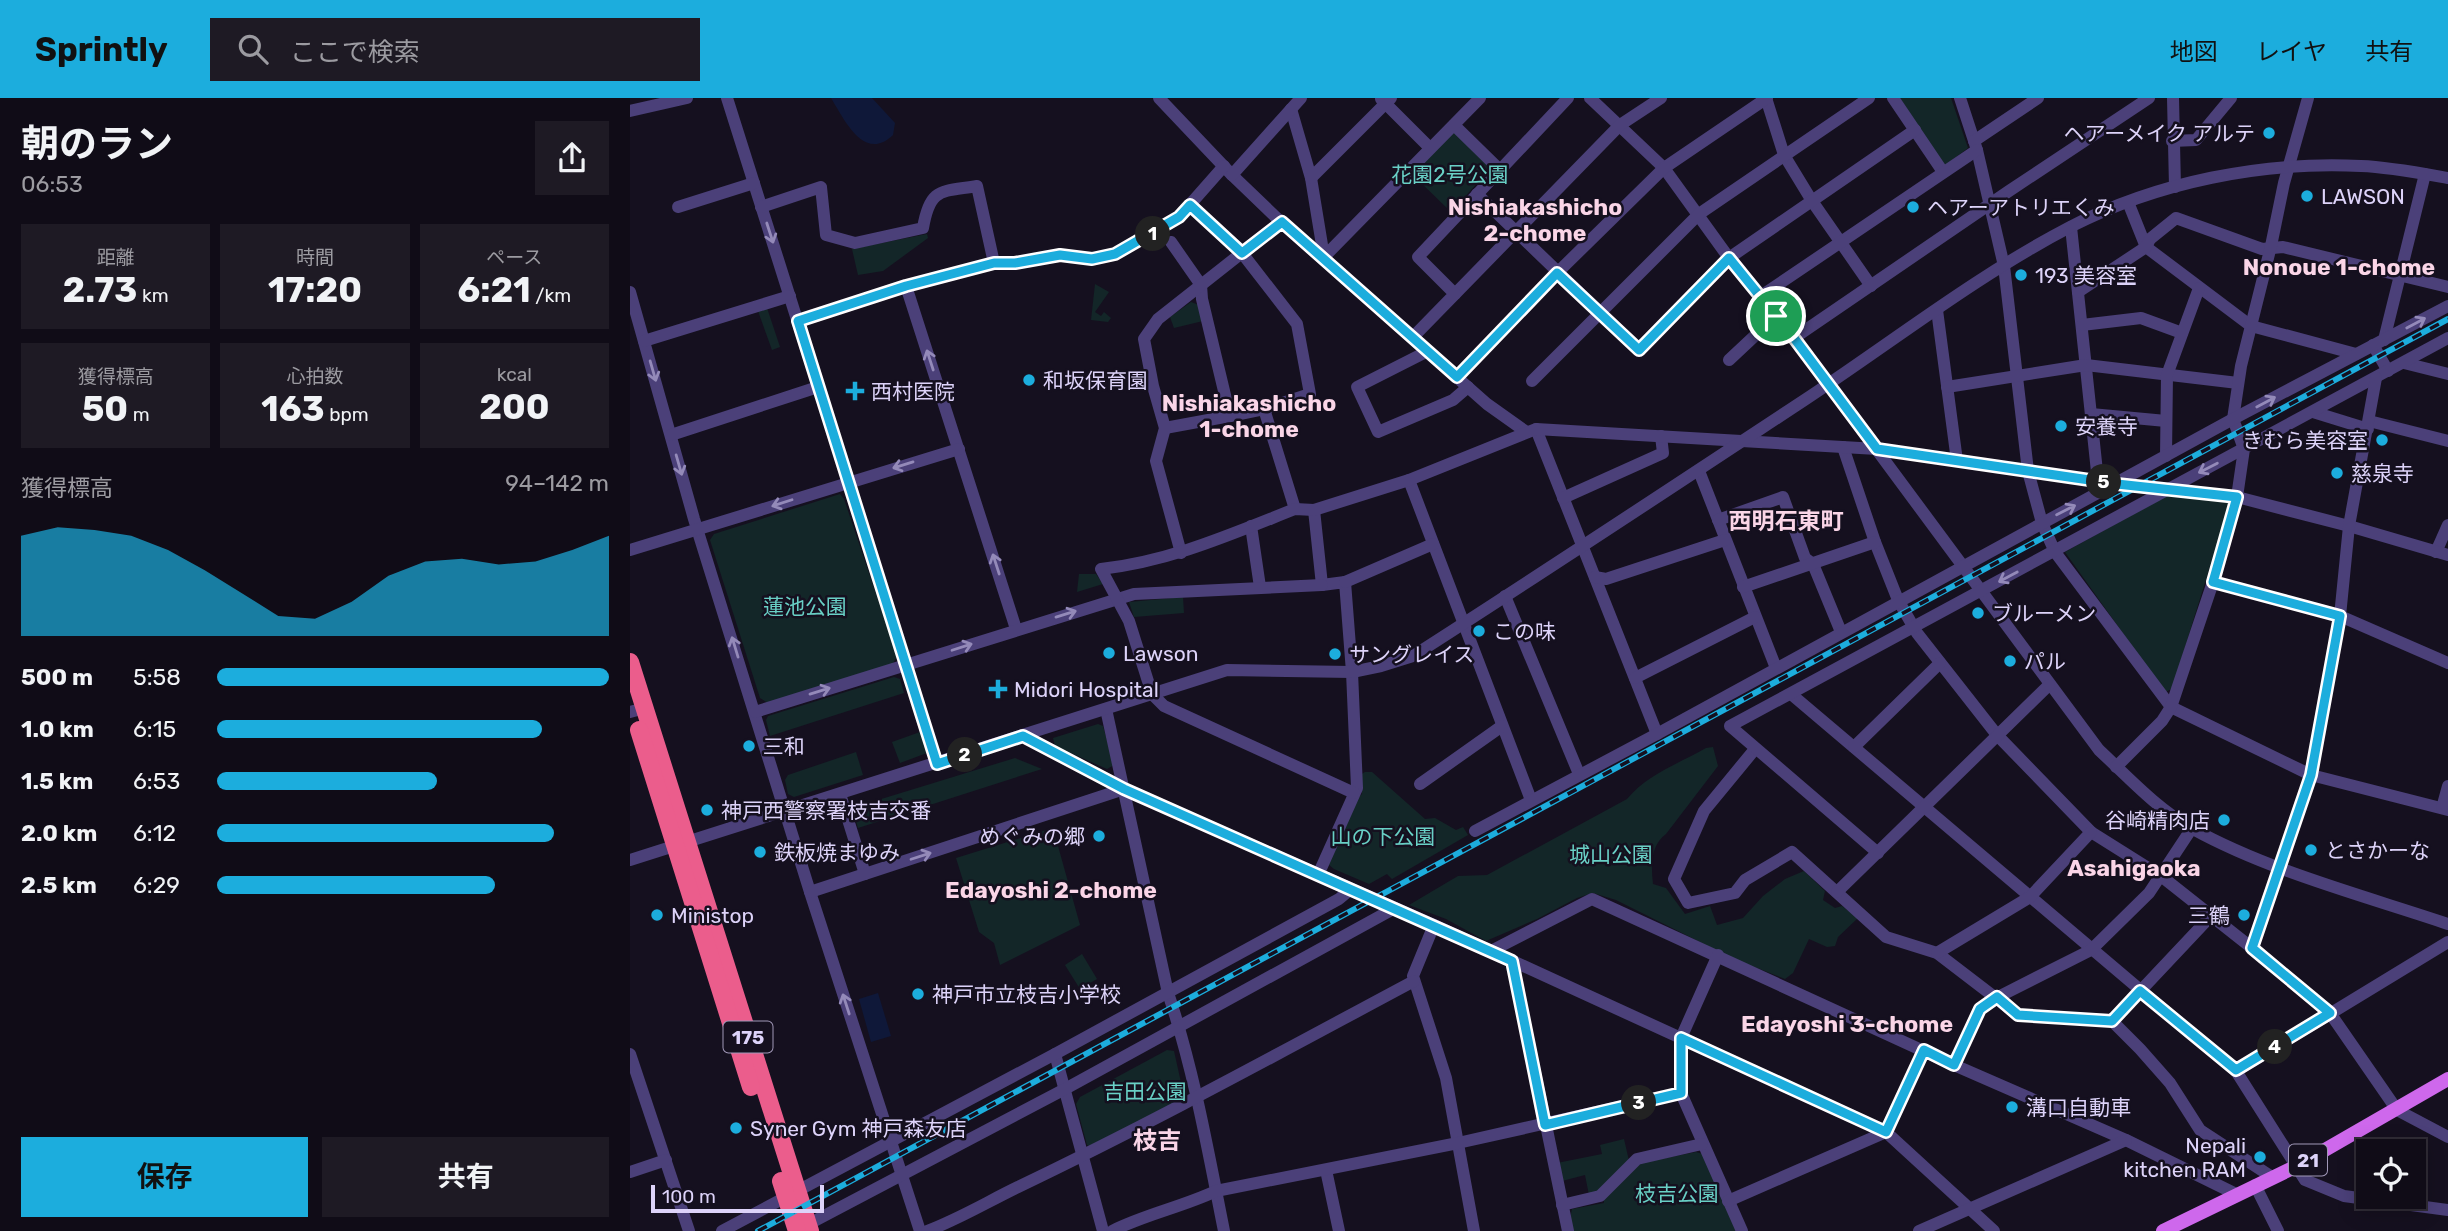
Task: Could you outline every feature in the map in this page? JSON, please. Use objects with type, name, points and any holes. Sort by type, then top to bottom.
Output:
[{"type":"highway","name":"175","points":[[630,662],[634,708],[682,845],[801,1230]]},
{"type":"main road","name":"21","points":[[2163,1231],[2297,1166],[2448,1079]]},
{"type":"street","points":[[630,111],[687,98]]},
{"type":"street","points":[[727,98],[937,764]]},
{"type":"street","points":[[1159,98],[1282,222],[1468,387],[1531,430],[1563,499],[1657,734]]},
{"type":"street","points":[[798,321],[906,286],[994,263],[1015,263],[1060,255],[1092,259],[1115,254],[1179,217],[1301,98]]},
{"type":"street","points":[[1324,257],[1480,98]]},
{"type":"street","points":[[1455,294],[1418,257],[1568,98]]},
{"type":"street","points":[[1590,98],[1664,168],[1729,258],[1794,338],[1877,449],[2049,685],[2092,741],[2116,767],[2148,796],[2192,828],[2279,868],[2448,924]]},
{"type":"street","points":[[1413,337],[1620,125],[1661,98]]},
{"type":"street","points":[[1457,377],[1557,273],[1664,168],[1767,98],[1784,155],[1812,201],[1871,286]]},
{"type":"street","points":[[1532,381],[1699,214],[1869,98]]},
{"type":"street","points":[[1893,98],[1943,172]]},
{"type":"street","points":[[1960,98],[1975,145],[2004,266],[2028,471],[2042,523],[2054,552],[2171,707],[2311,775],[2445,809],[2448,786]]},
{"type":"street","points":[[1761,296],[1943,172],[2038,98]]},
{"type":"street","points":[[1794,338],[2149,98]]},
{"type":"street","points":[[2173,98],[2175,187]]},
{"type":"street","points":[[2172,141],[2196,140],[2231,98]]},
{"type":"street","points":[[2116,767],[2162,721],[2171,707],[2213,582],[2237,497],[2244,449],[2233,419],[2238,383],[2308,98]]},
{"type":"street","points":[[1311,178],[1385,100],[1430,148]]},
{"type":"street","points":[[1291,108],[1311,178],[1324,257]]},
{"type":"street","points":[[1454,125],[1499,169]]},
{"type":"street","points":[[1477,194],[1639,350],[1729,258],[1915,131]]},
{"type":"street","points":[[630,860],[1227,670],[1352,671],[1413,656],[1699,471],[2004,266],[2071,227],[2128,202],[2175,187],[2289,167],[2362,166],[2448,178]]},
{"type":"street","points":[[2388,371],[2379,343],[2400,276],[2425,174]]},
{"type":"street","points":[[678,207],[754,183]]},
{"type":"street","points":[[761,207],[821,187],[826,235],[855,243],[923,228],[927,206],[941,192],[977,186],[994,263]]},
{"type":"street","points":[[2128,202],[2146,247],[2251,326],[2356,354]]},
{"type":"street","points":[[1165,428],[1264,409],[1310,394],[1297,324],[1242,253],[1190,205]]},
{"type":"street","points":[[2078,292],[2146,247],[2150,239],[2176,218],[2262,248],[2283,247],[2448,287]]},
{"type":"street","points":[[1181,553],[1156,461],[1165,428],[1144,339],[1158,319],[1282,222]]},
{"type":"street","points":[[2071,227],[2098,481]]},
{"type":"street","points":[[1171,242],[1201,285],[1230,416]]},
{"type":"street","points":[[906,286],[1016,629]]},
{"type":"street","points":[[2166,456],[2167,375],[2199,288]]},
{"type":"street","points":[[630,292],[698,529],[810,892],[920,1231]]},
{"type":"street","points":[[644,341],[790,296]]},
{"type":"street","points":[[1475,831],[2233,419],[2448,306]]},
{"type":"street","points":[[1937,310],[1957,461]]},
{"type":"street","points":[[1729,360],[1776,316]]},
{"type":"street","points":[[2081,325],[2141,318],[2182,333]]},
{"type":"street","points":[[1878,853],[1730,726],[2448,338]]},
{"type":"street","points":[[1428,351],[1357,387],[1378,432],[1453,400],[1468,387]]},
{"type":"street","points":[[2403,363],[2448,374]]},
{"type":"street","points":[[1947,387],[2086,365],[2238,383]]},
{"type":"street","points":[[2252,948],[2311,775],[2340,616],[2349,526],[2376,378]]},
{"type":"street","points":[[671,435],[818,387]]},
{"type":"street","points":[[1264,409],[1295,509]]},
{"type":"street","points":[[2313,412],[2448,441]]},
{"type":"street","points":[[2091,414],[2166,421]]},
{"type":"street","points":[[1354,793],[1164,706],[1152,694],[1129,621],[1101,569],[1138,565],[1181,553],[1295,509],[1314,510],[1409,480],[1531,430],[1877,449],[2117,484],[2237,497],[2442,554],[2448,525]]},
{"type":"street","points":[[1563,499],[1663,453],[1661,436]]},
{"type":"street","points":[[1843,447],[1898,600],[1940,663],[1997,735],[2091,832],[2161,876],[2330,1013],[2397,1110],[2448,1137]]},
{"type":"street","points":[[630,551],[959,449]]},
{"type":"street","points":[[1699,471],[1776,668]]},
{"type":"street","points":[[1409,480],[1531,800]]},
{"type":"street","points":[[1718,520],[1783,497],[1805,558],[1813,564],[1842,632]]},
{"type":"street","points":[[1314,510],[1321,585]]},
{"type":"street","points":[[1251,526],[1260,587]]},
{"type":"street","points":[[1595,577],[1606,579],[1725,540]]},
{"type":"street","points":[[1743,587],[1875,542]]},
{"type":"street","points":[[755,712],[1134,594],[1345,582],[1433,544]]},
{"type":"street","points":[[1318,875],[1357,788],[1345,582]]},
{"type":"street","points":[[2213,582],[2340,616],[2448,663]]},
{"type":"street","points":[[1505,596],[1580,774]]},
{"type":"street","points":[[1636,678],[1755,617]]},
{"type":"street","points":[[1854,747],[1940,663]]},
{"type":"street","points":[[1837,892],[2049,685]]},
{"type":"street","points":[[1791,694],[2236,1070],[2305,1180],[2344,1196],[2448,1210]]},
{"type":"street","points":[[1106,709],[1168,993],[1196,1097],[1224,1231]]},
{"type":"street","points":[[1420,784],[1502,726]]},
{"type":"street","points":[[1023,736],[1124,789],[1434,925],[1886,1132],[1994,1231]]},
{"type":"street","points":[[1755,749],[1704,811],[1674,879],[1688,903],[1735,893],[1745,880],[1792,852],[1886,937],[1937,953],[2018,1015],[2112,1021],[2170,1083],[2200,1130],[2272,1177]]},
{"type":"street","points":[[810,892],[1124,789]]},
{"type":"street","points":[[840,794],[865,874]]},
{"type":"street","points":[[1954,1065],[1980,1009],[1997,997],[2091,950],[2149,893],[2192,828]]},
{"type":"street","points":[[1937,953],[2030,897],[2091,832]]},
{"type":"street","points":[[722,1231],[1168,993],[1339,899],[1352,889]]},
{"type":"street","points":[[1491,951],[1592,899],[1954,1065],[2126,1140],[2238,1195]]},
{"type":"street","points":[[801,1230],[1395,908]]},
{"type":"street","points":[[2112,1021],[2210,917]]},
{"type":"street","points":[[1434,925],[1413,976],[1446,1078],[1472,1231]]},
{"type":"street","points":[[2236,1070],[2448,942]]},
{"type":"street","points":[[1718,955],[1681,1038],[1681,1093],[1742,1231]]},
{"type":"street","points":[[1512,961],[1568,1231]]},
{"type":"street","points":[[927,1231],[958,1220],[1015,1188],[1082,1157],[1414,981]]},
{"type":"street","points":[[1728,1201],[1886,1132],[1924,1050]]},
{"type":"street","points":[[630,1054],[688,1231]]},
{"type":"street","points":[[1055,1054],[1103,1231]]},
{"type":"street","points":[[1112,1231],[1138,1218],[1216,1191],[1545,1125],[1681,1093]]},
{"type":"street","points":[[1919,1231],[2126,1140]]},
{"type":"street","points":[[1562,1205],[1600,1196],[1637,1159],[1702,1143]]},
{"type":"street","points":[[630,1172],[666,1160]]},
{"type":"street","points":[[1326,1170],[1339,1231]]},
{"type":"street","points":[[2255,1185],[2278,1231]]},
{"type":"green space","points":[[1900,98],[1951,98],[1968,148],[1944,166]]},
{"type":"green space","name":"花園2号公園","points":[[1454,132],[1491,168],[1451,212],[1412,174]]},
{"type":"green space","points":[[927,234],[928,238],[883,271],[858,275],[852,249]]},
{"type":"green space","points":[[1095,284],[1109,292],[1095,312],[1101,316],[1104,312],[1111,318],[1108,322],[1091,320]]},
{"type":"green space","points":[[1191,302],[1199,305],[1203,321],[1174,328],[1170,317]]},
{"type":"green space","points":[[767,308],[780,347],[772,350],[758,311]]},
{"type":"green space","name":"蓮池公園","points":[[840,494],[844,499],[897,656],[892,665],[768,703],[760,698],[710,540],[714,534]]},
{"type":"green space","points":[[2168,495],[2230,502],[2172,689],[2165,692],[2065,552]]},
{"type":"green space","points":[[1079,574],[1096,574],[1103,584],[1077,592]]},
{"type":"green space","points":[[1183,597],[1184,613],[1134,617],[1129,602]]},
{"type":"green space","points":[[894,677],[900,679],[904,693],[770,736],[766,720],[768,716]]},
{"type":"green space","points":[[1098,724],[1103,726],[1114,765],[1107,769],[1055,746],[1053,738]]},
{"type":"green space","points":[[920,732],[927,753],[900,763],[892,742]]},
{"type":"green space","name":"城山公園","points":[[1713,747],[1718,766],[1654,850],[1653,884],[1666,888],[1685,914],[1710,906],[1717,925],[1743,918],[1763,896],[1785,879],[1804,871],[1825,891],[1823,900],[1835,908],[1842,906],[1858,918],[1838,937],[1835,946],[1827,947],[1809,939],[1793,973],[1785,979],[1734,959],[1616,900],[1593,893],[1486,941],[1446,919],[1409,905],[1458,876],[1487,875],[1627,799],[1635,790],[1664,770]]},
{"type":"green space","points":[[856,752],[863,775],[794,797],[788,794],[785,780],[788,775]]},
{"type":"green space","points":[[1015,758],[1042,769],[858,828],[852,808]]},
{"type":"green space","name":"山の下公園","points":[[1372,772],[1425,819],[1435,818],[1456,830],[1463,827],[1468,835],[1392,879],[1387,874],[1369,884],[1334,869],[1328,864],[1356,800],[1362,794],[1360,775]]},
{"type":"green space","points":[[1053,828],[1080,925],[1000,965],[994,943],[979,932],[956,858]]},
{"type":"green space","points":[[1082,954],[1097,979],[1080,989],[1065,965]]},
{"type":"green space","name":"吉田公園","points":[[1167,1050],[1174,1051],[1184,1096],[1182,1100],[1093,1148],[1087,1145],[1076,1104],[1080,1097]]},
{"type":"green space","name":"枝吉公園","points":[[1624,1139],[1630,1165],[1696,1152],[1703,1154],[1736,1231],[1572,1231],[1572,1209],[1604,1203],[1603,1193],[1589,1195],[1585,1175],[1562,1181],[1557,1163],[1602,1154],[1600,1145]]},
{"type":"water","points":[[831,98],[872,98],[895,123],[893,135],[883,142],[873,144],[864,141],[849,126]]},
{"type":"water","points":[[878,993],[891,1036],[871,1042],[859,999]]},
{"type":"railway","points":[[758,1231],[2448,319]]},
{"type":"place","name":"ヘアーメイク アルテ","points":[[2269,133]]},
{"type":"place","name":"LAWSON","points":[[2307,196]]},
{"type":"place","name":"ヘアーアトリエくみ","points":[[1913,207]]},
{"type":"place","name":"193 美容室","points":[[2021,275]]},
{"type":"place","name":"和坂保育園","points":[[1029,380]]},
{"type":"place","name":"西村医院","points":[[855,391]]},
{"type":"place","name":"安養寺","points":[[2061,426]]},
{"type":"place","name":"きむら美容室","points":[[2382,440]]},
{"type":"place","name":"慈泉寺","points":[[2337,473]]},
{"type":"place","name":"ブルーメン","points":[[1978,613]]},
{"type":"place","name":"この味","points":[[1479,631]]},
{"type":"place","name":"Lawson","points":[[1109,653]]},
{"type":"place","name":"サングレイス","points":[[1335,654]]},
{"type":"place","name":"パル","points":[[2010,661]]},
{"type":"place","name":"Midori Hospital","points":[[998,689]]},
{"type":"place","name":"三和","points":[[749,746]]},
{"type":"place","name":"神戸西警察署枝吉交番","points":[[707,810]]},
{"type":"place","name":"谷崎精肉店","points":[[2224,820]]},
{"type":"place","name":"めぐみの郷","points":[[1099,836]]},
{"type":"place","name":"とさかーな","points":[[2311,850]]},
{"type":"place","name":"鉄板焼まゆみ","points":[[760,852]]},
{"type":"place","name":"Ministop","points":[[657,915]]},
{"type":"place","name":"三鶴","points":[[2244,915]]},
{"type":"place","name":"神戸市立枝吉小学校","points":[[918,994]]},
{"type":"place","name":"溝口自動車","points":[[2012,1107]]},
{"type":"place","name":"Syner Gym 神戸森友店","points":[[736,1128]]},
{"type":"place","name":"Nepali kitchen RAM","points":[[2260,1157]]},
{"type":"district","name":"Nishiakashicho 2-chome","points":[[1535,220]]},
{"type":"district","name":"Nonoue 1-chome","points":[[2339,267]]},
{"type":"district","name":"Nishiakashicho 1-chome","points":[[1249,416]]},
{"type":"district","name":"西明石東町","points":[[1786,521]]},
{"type":"district","name":"Asahigaoka","points":[[2134,868]]},
{"type":"district","name":"Edayoshi 2-chome","points":[[1051,890]]},
{"type":"district","name":"Edayoshi 3-chome","points":[[1847,1024]]},
{"type":"district","name":"枝吉","points":[[1157,1141]]},
{"type":"route","points":[[1190,205],[1242,253],[1282,222],[1457,377],[1557,273],[1639,350],[1729,258],[1776,316],[1877,449],[2117,484],[2237,497],[2213,582],[2340,616],[2311,775],[2252,948],[2330,1013],[2236,1070],[2140,991],[2112,1021],[2018,1015],[1997,997],[1980,1009],[1954,1065],[1924,1050],[1886,1132],[1681,1038],[1681,1093],[1545,1125],[1512,961],[1124,789],[1023,736],[937,764],[798,321],[906,286],[994,263],[1015,263],[1060,255],[1092,259],[1115,254],[1179,217],[1190,205]]}]
